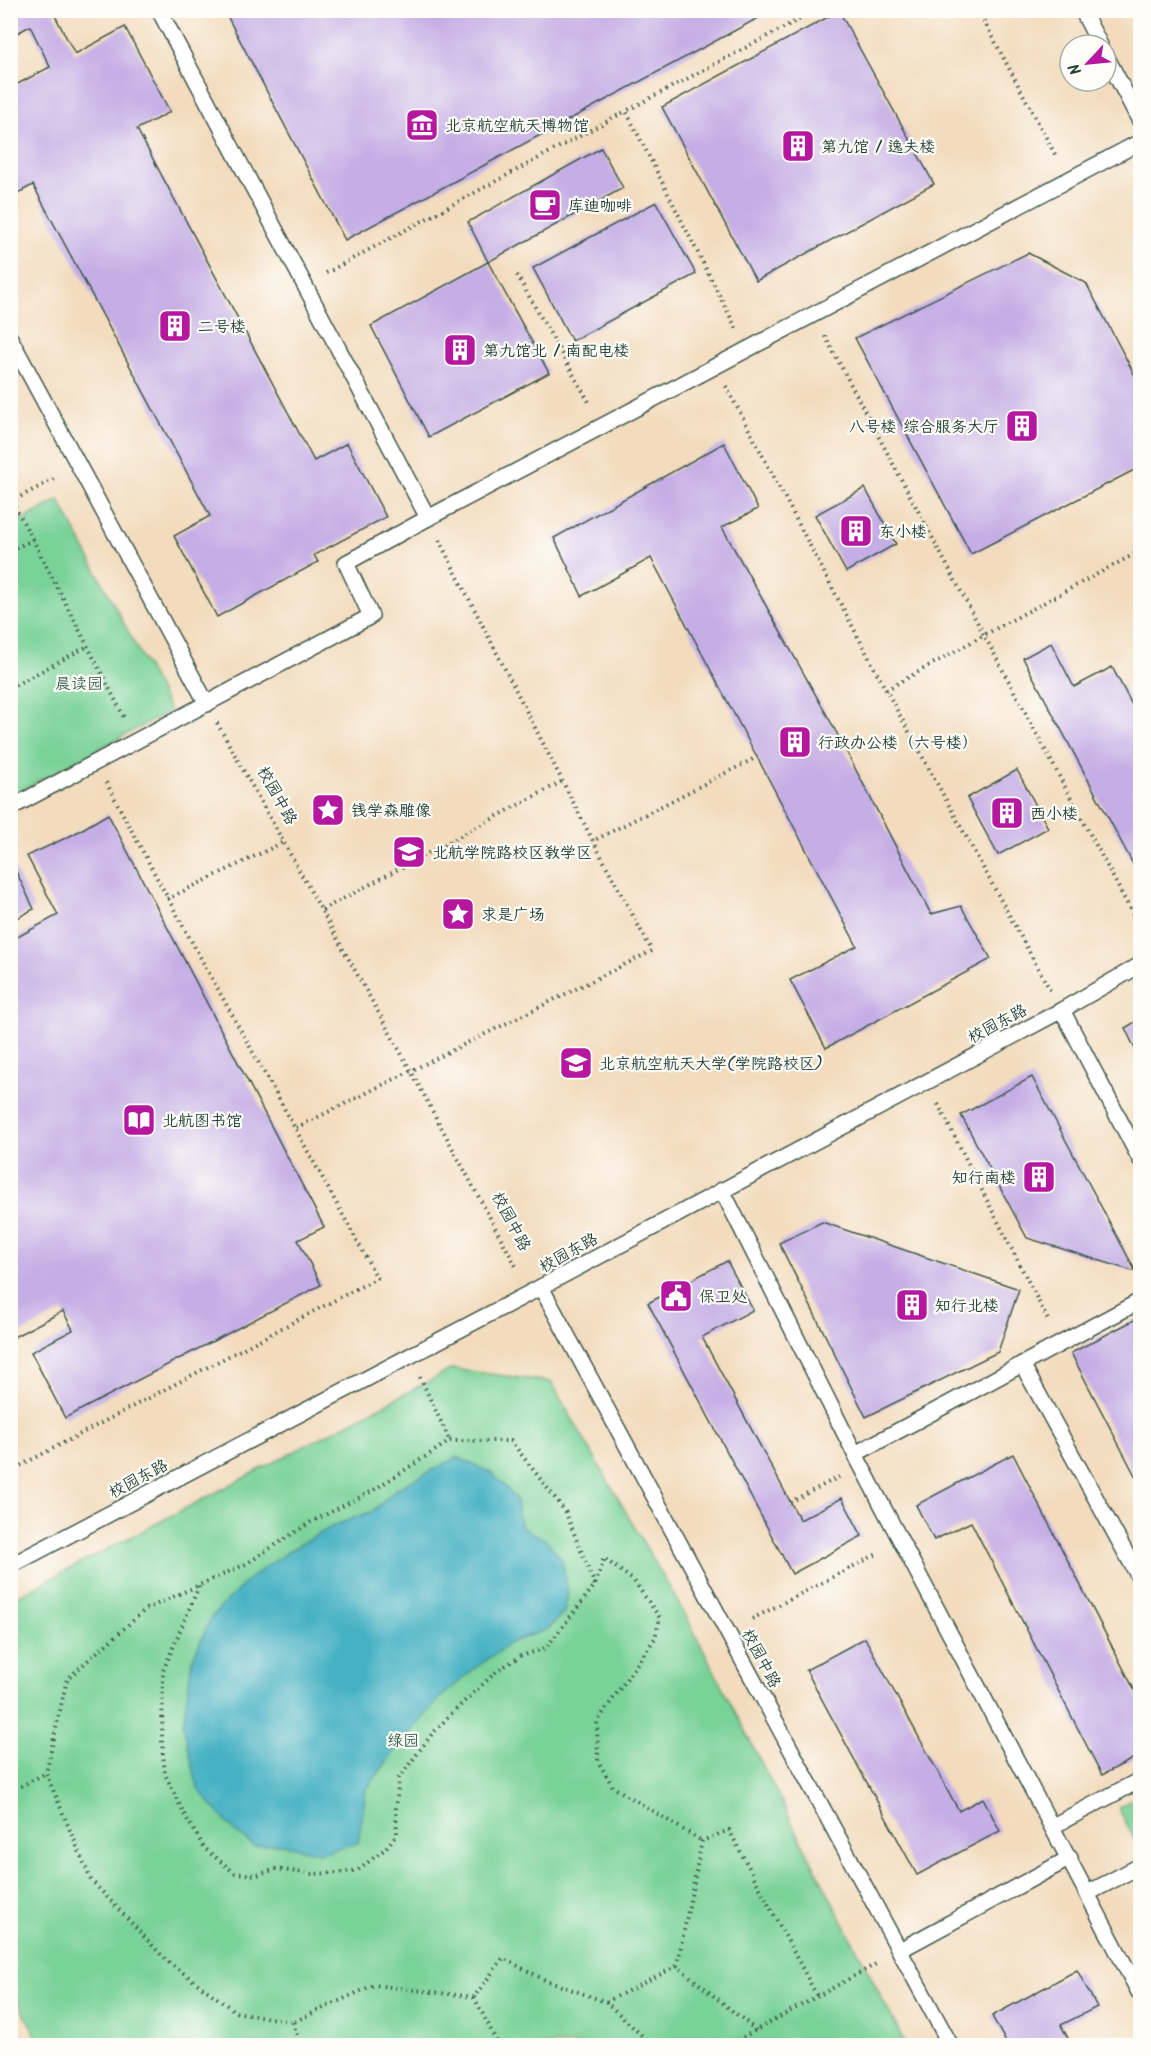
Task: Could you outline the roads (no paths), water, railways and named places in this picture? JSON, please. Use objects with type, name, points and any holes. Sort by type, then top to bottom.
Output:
[{"type":"lane","points":[[159,10],[428,518]]},
{"type":"lane","points":[[1082,10],[1094,33]]},
{"type":"lane","points":[[1118,79],[1140,121]]},
{"type":"lane","points":[[10,808],[371,616],[346,563],[1140,142]]},
{"type":"lane","points":[[10,338],[207,704]]},
{"type":"lane","name":"校园东路","points":[[10,1566],[542,1287],[1062,1010],[1140,965]]},
{"type":"lane","points":[[1062,1010],[1140,1159]]},
{"type":"lane","points":[[722,1190],[858,1460],[1140,1994]]},
{"type":"lane","name":"校园中路","points":[[542,1287],[951,2046]]},
{"type":"lane","points":[[858,1460],[1022,1364],[1140,1301]]},
{"type":"lane","points":[[1022,1364],[1140,1580]]},
{"type":"lane","points":[[1053,1826],[1140,1780]]},
{"type":"lane","points":[[900,1950],[1070,1858]]},
{"type":"lane","points":[[1088,1893],[1140,1866]]},
{"type":"water","points":[[457,1457],[492,1473],[515,1497],[521,1527],[545,1539],[562,1559],[568,1593],[564,1613],[546,1630],[512,1642],[474,1669],[439,1699],[366,1790],[358,1843],[319,1853],[281,1844],[254,1846],[234,1831],[198,1789],[183,1724],[192,1660],[212,1616],[250,1578],[292,1549],[335,1525],[373,1511],[396,1489]]},
{"type":"place","name":"北京航空航天博物馆","points":[[422,125]]},
{"type":"place","name":"第九馆 / 逸夫楼","points":[[798,146]]},
{"type":"place","name":"库迪咖啡","points":[[545,205]]},
{"type":"place","name":"二号楼","points":[[175,326]]},
{"type":"place","name":"第九馆北 / 南配电楼","points":[[460,350]]},
{"type":"place","name":"八号楼 综合服务大厅","points":[[1022,426]]},
{"type":"place","name":"东小楼","points":[[856,531]]},
{"type":"place","name":"行政办公楼（六号楼）","points":[[795,742]]},
{"type":"place","name":"钱学森雕像","points":[[328,810]]},
{"type":"place","name":"西小楼","points":[[1007,813]]},
{"type":"place","name":"北航学院路校区教学区","points":[[409,852]]},
{"type":"place","name":"求是广场","points":[[458,914]]},
{"type":"place","name":"北京航空航天大学(学院路校区)","points":[[576,1063]]},
{"type":"place","name":"北航图书馆","points":[[139,1120]]},
{"type":"place","name":"知行南楼","points":[[1039,1177]]},
{"type":"place","name":"保卫处","points":[[676,1296]]},
{"type":"place","name":"知行北楼","points":[[912,1305]]},
{"type":"park label","name":"晨读园","points":[[79,683]]},
{"type":"park label","name":"绿园","points":[[403,1740]]}]
